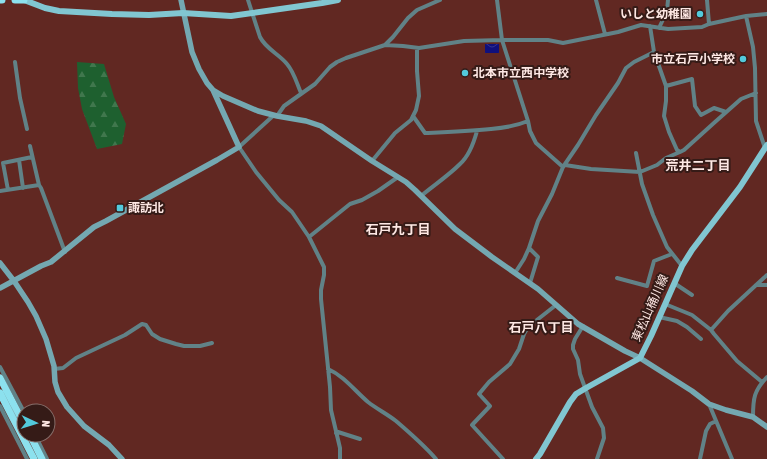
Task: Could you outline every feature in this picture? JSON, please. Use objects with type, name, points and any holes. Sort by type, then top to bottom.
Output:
[{"type":"highway","points":[[15,0],[24,0]]},
{"type":"highway","points":[[0,378],[16,409]]},
{"type":"highway","points":[[0,393],[34,459]]},
{"type":"highway","points":[[34,443],[42,459]]},
{"type":"main road","points":[[24,0],[45,8],[60,11],[149,15],[183,13],[231,16],[338,0]]},
{"type":"main road","name":"東松山桶川線","points":[[536,459],[576,394],[640,358],[682,266],[692,250],[740,187],[766,148]]},
{"type":"street","points":[[181,0],[192,52],[206,83],[213,90],[223,96],[258,111],[276,116],[306,121],[321,126],[372,161],[398,176],[415,190],[455,229],[538,289],[578,324],[640,358],[710,404],[726,410],[753,416],[767,427]]},
{"type":"street","points":[[248,0],[260,37],[263,42],[287,64],[292,71],[301,93]]},
{"type":"street","points":[[385,45],[408,18],[417,10],[440,0]]},
{"type":"street","points":[[497,0],[502,40],[530,131],[536,143],[564,166],[640,172],[654,167],[666,158],[684,150],[742,99],[756,93]]},
{"type":"street","points":[[596,0],[605,34]]},
{"type":"street","points":[[659,28],[667,11],[668,0]]},
{"type":"street","points":[[707,0],[709,24]]},
{"type":"street","points":[[0,288],[51,262],[100,224],[239,147],[276,116],[284,106],[315,84],[330,67],[346,58],[385,45],[417,48],[464,41],[502,40],[548,40],[563,43],[618,32],[641,25],[668,29],[702,27],[709,24],[746,16],[767,14]]},
{"type":"street","points":[[746,16],[753,47],[756,121],[766,148]]},
{"type":"street","points":[[650,26],[654,52],[666,86],[664,116],[674,144],[680,152]]},
{"type":"street","points":[[372,161],[395,133],[411,120],[416,110],[420,96],[417,71],[417,48]]},
{"type":"street","points":[[515,273],[524,260],[538,221],[564,166],[596,115],[618,83],[626,68],[634,62],[654,52]]},
{"type":"street","points":[[15,62],[20,98],[27,129]]},
{"type":"street","points":[[666,86],[692,79],[695,106],[701,115],[714,108],[726,112]]},
{"type":"street","points":[[213,90],[239,147],[256,172],[279,200],[292,212],[310,237],[324,267],[321,290],[331,410],[340,448],[340,459]]},
{"type":"street","points":[[413,116],[428,134],[477,131],[519,125],[528,121]]},
{"type":"street","points":[[421,196],[461,164],[475,140],[477,131]]},
{"type":"street","points":[[30,146],[39,185],[65,252]]},
{"type":"street","points":[[636,153],[642,184],[653,215],[667,247],[682,266]]},
{"type":"street","points":[[8,190],[3,163],[32,157]]},
{"type":"street","points":[[19,160],[24,188]]},
{"type":"street","points":[[310,237],[350,204],[362,200],[378,191],[398,176]]},
{"type":"street","points":[[0,191],[39,185]]},
{"type":"street","points":[[529,248],[538,257],[530,284]]},
{"type":"street","points":[[617,278],[647,286],[654,261],[672,254]]},
{"type":"street","points":[[0,263],[14,281],[36,316],[46,339],[58,392],[67,406],[84,426],[109,445],[122,459]]},
{"type":"street","points":[[711,330],[728,311],[767,275]]},
{"type":"street","points":[[674,282],[692,295]]},
{"type":"street","points":[[755,285],[767,285]]},
{"type":"street","points":[[665,304],[692,315],[711,330],[737,361],[762,382]]},
{"type":"street","points":[[503,459],[472,425],[490,406],[479,394],[489,382],[510,364],[528,327],[556,305]]},
{"type":"street","points":[[660,317],[678,321],[701,339]]},
{"type":"street","points":[[54,369],[63,368],[76,358],[125,335],[142,324],[146,325],[152,334],[160,339],[176,344],[184,346],[200,346],[212,343]]},
{"type":"street","points":[[583,326],[572,345],[578,360],[580,374],[592,407],[603,428],[604,438],[597,459]]},
{"type":"street","points":[[0,367],[19,403]]},
{"type":"street","points":[[328,369],[352,387],[367,402],[395,421],[423,445],[436,459]]},
{"type":"street","points":[[753,416],[753,399],[762,382],[767,377]]},
{"type":"street","points":[[710,404],[732,459]]},
{"type":"street","points":[[0,406],[27,459]]},
{"type":"street","points":[[700,459],[706,431],[710,424],[716,421]]},
{"type":"street","points":[[336,433],[338,432],[360,440]]},
{"type":"street","points":[[39,443],[47,459]]},
{"type":"green space","points":[[77,62],[104,64],[114,97],[126,124],[122,144],[97,149],[82,109],[78,88]]},
{"type":"water","points":[[485,44],[499,44],[499,53],[485,53]]},
{"type":"place","name":"いしと幼稚園","points":[[700,14]]},
{"type":"place","name":"市立石戸小学校","points":[[743,59]]},
{"type":"place","name":"北本市立西中学校","points":[[465,73]]},
{"type":"place","name":"諏訪北","points":[[120,208]]},
{"type":"district","name":"荒井二丁目","points":[[698,165]]},
{"type":"district","name":"石戸九丁目","points":[[398,229]]},
{"type":"district","name":"石戸八丁目","points":[[541,327]]}]
